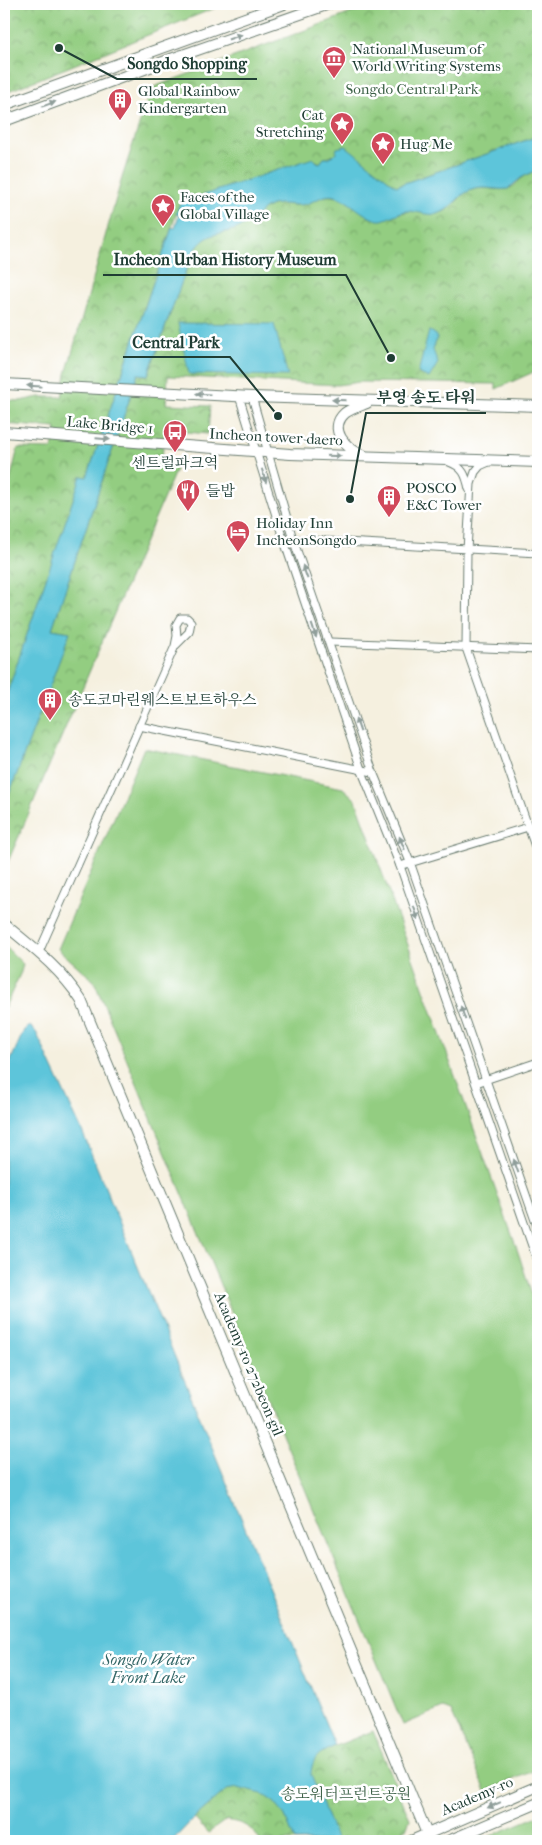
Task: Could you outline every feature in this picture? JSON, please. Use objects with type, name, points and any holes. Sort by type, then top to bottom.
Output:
[{"type":"main road","points":[[256,14],[269,4]]},
{"type":"main road","points":[[4,105],[284,4]]},
{"type":"main road","points":[[4,120],[316,6],[329,4]]},
{"type":"main road","points":[[4,384],[167,393],[533,406],[538,398]]},
{"type":"main road","points":[[370,457],[357,453],[346,446],[339,436],[338,427],[346,413],[355,407],[373,401]]},
{"type":"main road","name":"Lake Bridge 1","points":[[4,432],[163,444]]},
{"type":"main road","name":"Incheon tower-daero","points":[[163,444],[269,453],[538,462]]},
{"type":"main road","name":"Academy-ro 272beon-gil","points":[[4,924],[39,952],[72,986],[81,1000],[429,1839]]},
{"type":"main road","name":"Academy-ro","points":[[411,1841],[429,1839],[538,1786]]},
{"type":"main road","name":"Academy-ro","points":[[448,1841],[538,1803]]},
{"type":"street","points":[[240,396],[282,535],[361,769],[400,866],[538,1263]]},
{"type":"street","points":[[252,396],[293,539],[330,642],[373,772],[410,862],[538,1229]]},
{"type":"street","points":[[441,460],[456,464],[463,470],[466,475],[470,497]]},
{"type":"street","points":[[491,461],[484,463],[475,472],[471,484],[466,648],[538,855]]},
{"type":"street","points":[[293,539],[538,553]]},
{"type":"street","points":[[330,642],[538,650]]},
{"type":"street","points":[[39,952],[175,646]]},
{"type":"street","points":[[139,726],[373,772]]},
{"type":"street","points":[[400,866],[538,824]]},
{"type":"street","points":[[476,1083],[538,1062]]},
{"type":"green space","points":[[4,4],[225,4],[4,93]]},
{"type":"green space","name":"Songdo Central Park","points":[[375,4],[538,4],[538,136],[396,186],[345,146],[337,149],[334,154],[324,158],[320,163],[313,159],[180,203],[87,477],[81,477],[4,702],[4,505],[18,448],[52,449],[56,428],[4,424],[4,400],[20,401],[39,397],[62,397],[66,374],[121,181],[151,88]]},
{"type":"green space","points":[[538,169],[538,370],[496,389],[496,384],[360,382],[337,385],[168,376],[166,404],[210,406],[208,434],[187,432],[164,435],[162,459],[180,460],[4,871],[4,808],[69,632],[52,629],[138,374],[148,375],[190,259],[201,242],[213,235],[245,224],[273,205],[296,205],[328,196],[343,199],[367,215],[381,219],[409,211],[444,212],[469,191],[480,188],[501,190],[510,188],[526,175]]},
{"type":"green space","points":[[144,748],[343,788],[356,800],[517,1249],[538,1314],[538,1769],[486,1791],[451,1711],[443,1708],[403,1725],[94,981],[58,949]]},
{"type":"green space","points":[[4,945],[23,964],[4,1009]]},
{"type":"green space","name":"송도워터프런트공원","points":[[373,1731],[410,1819],[406,1829],[376,1841],[260,1841],[254,1832],[242,1824],[226,1820],[208,1833],[194,1818],[226,1790]]},
{"type":"green space","points":[[538,1816],[538,1841],[478,1841]]},
{"type":"water","points":[[538,136],[538,169],[521,178],[508,189],[478,188],[467,192],[446,210],[437,214],[407,211],[377,220],[346,201],[331,195],[302,205],[281,204],[268,206],[248,223],[231,231],[209,237],[196,248],[190,259],[148,375],[138,374],[52,629],[70,632],[4,808],[4,702],[81,476],[87,477],[172,227],[175,228],[179,215],[176,214],[180,203],[313,158],[320,163],[324,158],[330,158],[337,148],[346,146],[396,186]]},
{"type":"water","points":[[178,323],[274,324],[288,376],[189,374]]},
{"type":"water","points":[[429,331],[434,333],[437,338],[433,350],[438,363],[429,378],[418,373]]},
{"type":"water","name":"Songdo Water Front Lake","points":[[30,1026],[36,1032],[82,1131],[335,1746],[315,1759],[311,1775],[337,1841],[295,1841],[284,1814],[274,1802],[262,1794],[238,1788],[226,1790],[194,1818],[172,1841],[4,1841],[4,1076],[24,1030]]},
{"type":"place","name":"Songdo Shopping","points":[[59,48]]},
{"type":"place","name":"National Museum of World Writing Systems","points":[[334,79]]},
{"type":"place","name":"Global Rainbow Kindergarten","points":[[120,121]]},
{"type":"place","name":"Cat Stretching","points":[[342,145]]},
{"type":"place","name":"Hug Me","points":[[383,165]]},
{"type":"place","name":"Faces of the Global Village","points":[[163,227]]},
{"type":"place","name":"Incheon Urban History Museum","points":[[391,358]]},
{"type":"place","name":"Central Park","points":[[278,416]]},
{"type":"place","name":"센트럴파크역","points":[[175,453]]},
{"type":"place","name":"부영 송도 타워","points":[[350,499]]},
{"type":"place","name":"들밥","points":[[188,512]]},
{"type":"place","name":"POSCO E&C Tower","points":[[389,518]]},
{"type":"place","name":"Holiday Inn IncheonSongdo","points":[[238,553]]},
{"type":"place","name":"송도코마린웨스트보트하우스","points":[[50,721]]}]
